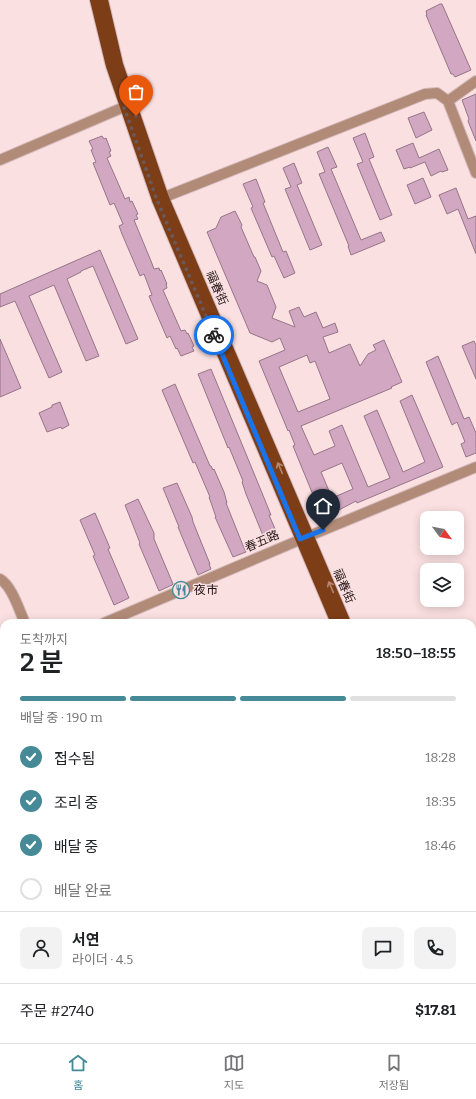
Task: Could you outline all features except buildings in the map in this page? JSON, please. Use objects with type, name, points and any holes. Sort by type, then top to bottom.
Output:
[{"type":"main road","name":"福春街","points":[[95,0],[111,66],[128,105],[161,199],[304,537],[335,619]]},
{"type":"main road","name":"福春街","points":[[103,0],[128,105]]},
{"type":"main road","name":"福春街","points":[[304,537],[344,619]]},
{"type":"street","points":[[448,101],[476,81]]},
{"type":"street","points":[[161,199],[425,94],[437,93],[448,101],[476,173]]},
{"type":"street","points":[[0,160],[128,105]]},
{"type":"street","name":"春五路","points":[[113,619],[304,537],[476,467]]},
{"type":"street","points":[[0,579],[5,582],[11,592],[23,619]]},
{"type":"way so far","points":[[136,116],[131,104],[124,107],[157,200],[214,335]]},
{"type":"place","name":"夜市","points":[[181,590]]},
{"type":"route","points":[[214,335],[300,539],[323,530]]}]
